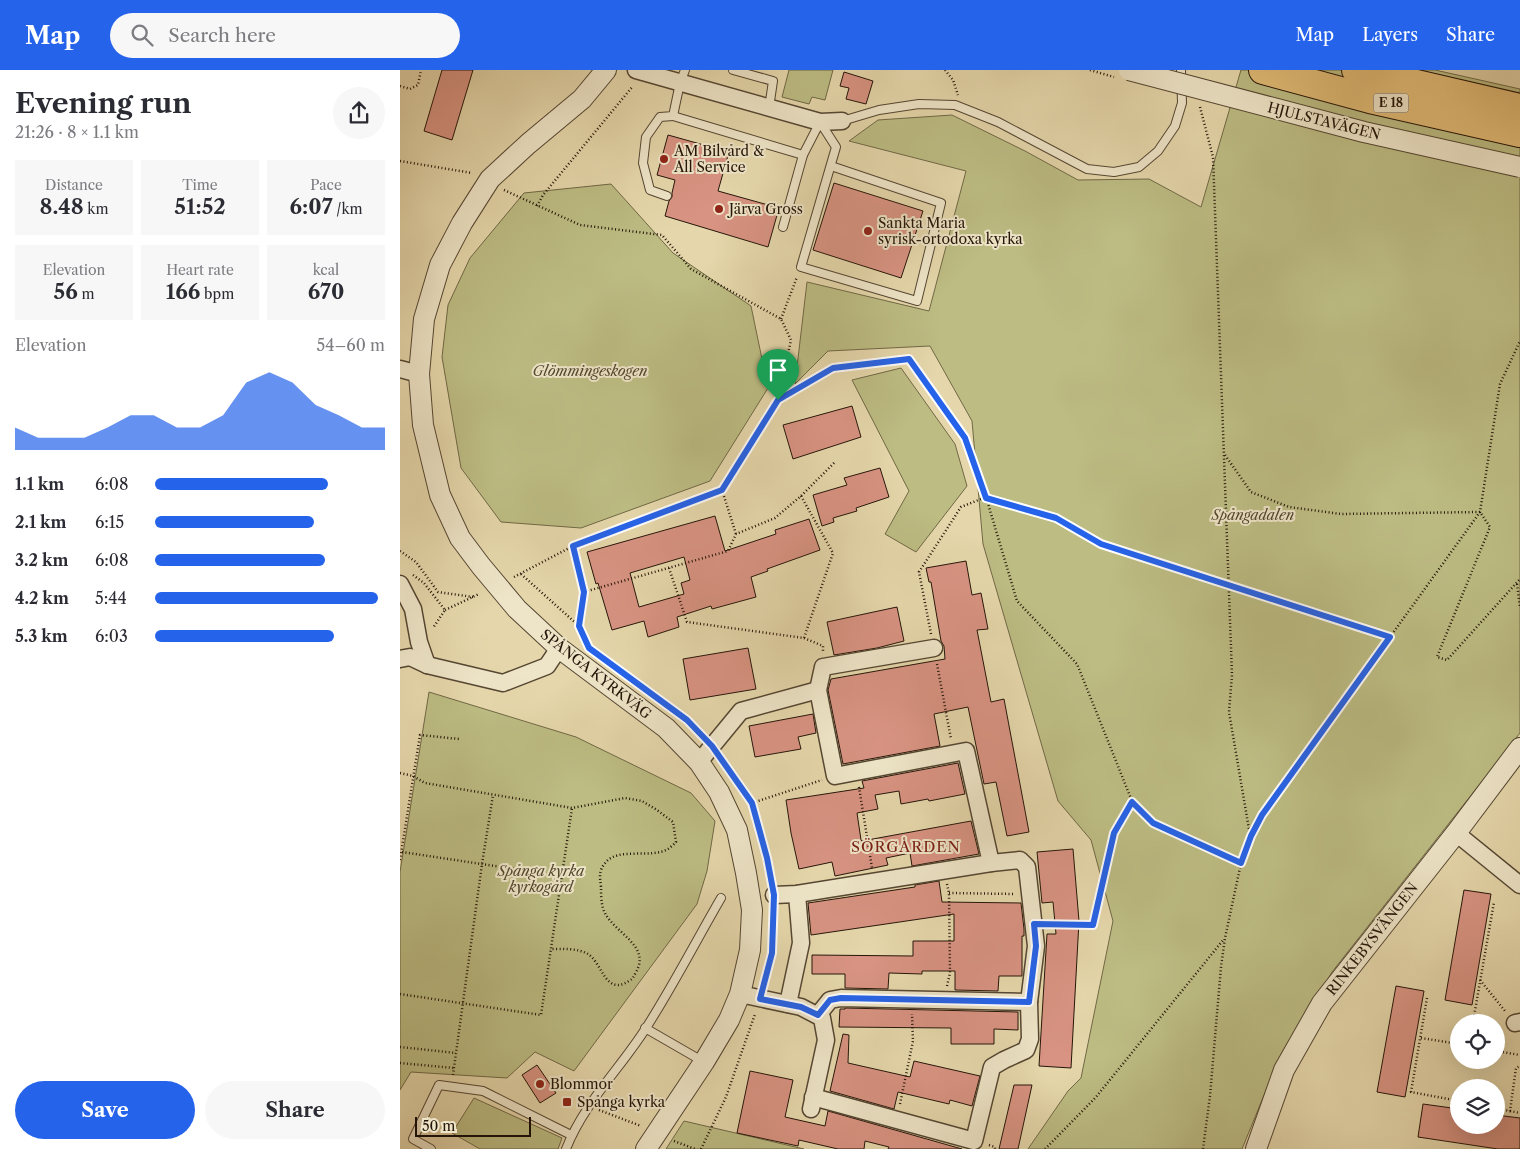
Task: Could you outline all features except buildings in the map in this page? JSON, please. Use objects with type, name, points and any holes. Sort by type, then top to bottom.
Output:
[{"type":"highway","name":"E 18","points":[[1262,70],[1370,99],[1520,132]]},
{"type":"highway","name":"E 18","points":[[1356,70],[1520,108]]},
{"type":"street","name":"SPÅNGA KYRKVÄG","points":[[606,70],[582,99],[490,179],[462,223],[440,265],[410,372],[440,495],[460,538],[480,566],[517,609],[559,648],[666,728],[699,762],[719,792],[737,830],[752,910],[750,950],[740,994],[728,1020],[704,1062],[646,1149]]},
{"type":"street","name":"HJULSTAVÄGEN","points":[[1129,70],[1364,132],[1520,167]]},
{"type":"street","points":[[639,71],[682,77],[769,108],[820,122],[842,121]]},
{"type":"street","points":[[400,584],[413,609],[419,642],[427,666]]},
{"type":"street","points":[[400,659],[410,658],[427,666],[504,683],[547,666],[559,648]]},
{"type":"street","points":[[934,648],[822,667],[818,690],[835,776],[966,750],[991,862]]},
{"type":"street","points":[[699,762],[741,711],[818,690]]},
{"type":"street","name":"RINKEBYSVÄNGEN","points":[[1256,1149],[1284,1070],[1322,1003],[1456,833],[1520,748]]},
{"type":"street","points":[[1456,833],[1520,885]]},
{"type":"street","points":[[740,994],[801,1007],[822,1018],[826,1040],[812,1103],[897,1120],[974,1141],[992,1067],[1026,1050],[1030,1039],[1029,1002],[1036,946],[1027,867],[1020,860],[991,862],[797,894],[774,895]]},
{"type":"street","points":[[788,1004],[801,944],[797,894]]},
{"type":"street","points":[[818,1015],[830,1000],[841,998],[1029,1002]]},
{"type":"lane","points":[[733,70],[773,81],[769,108]]},
{"type":"lane","points":[[842,121],[879,110],[919,104],[955,106],[998,122],[1087,169],[1114,172],[1139,167],[1158,151],[1175,126],[1182,103],[1181,70]]},
{"type":"lane","points":[[673,116],[682,77]]},
{"type":"lane","points":[[667,196],[650,190],[643,163],[646,137],[660,117],[673,116],[804,155]]},
{"type":"lane","points":[[783,227],[804,155],[820,122]]},
{"type":"lane","points":[[820,122],[836,147],[801,267],[917,301],[941,203],[831,166]]},
{"type":"lane","points":[[566,1149],[571,1135],[588,1106],[645,1028],[721,898]]},
{"type":"lane","points":[[645,1028],[704,1062]]},
{"type":"lane","points":[[431,1149],[414,1139],[439,1085],[483,1091],[571,1135]]},
{"type":"path","points":[[400,86],[410,89],[418,85],[421,70]]},
{"type":"path","points":[[945,70],[953,80],[962,108]]},
{"type":"path","points":[[537,206],[637,81],[639,71]]},
{"type":"path","points":[[1198,99],[1213,157],[1232,676],[1229,712],[1251,836]]},
{"type":"path","points":[[400,161],[475,174]]},
{"type":"path","points":[[504,190],[580,225],[662,235],[691,269],[781,319],[791,340],[778,400],[722,490],[573,546],[509,579]]},
{"type":"path","points":[[781,319],[801,267]]},
{"type":"path","points":[[1203,1149],[1225,938],[1241,863],[1251,836],[1262,815],[1480,512],[1500,384],[1520,341]]},
{"type":"path","points":[[778,400],[833,368],[909,359],[965,438],[986,498],[1017,601],[1077,664],[1132,802],[1153,823],[1241,863]]},
{"type":"path","points":[[1224,454],[1251,492],[1289,507],[1341,514],[1480,512]]},
{"type":"path","points":[[584,592],[728,551],[736,534],[774,518],[835,462]]},
{"type":"path","points":[[722,490],[736,534]]},
{"type":"path","points":[[800,496],[832,553],[804,638]]},
{"type":"path","points":[[954,753],[919,572],[961,507],[986,498],[1056,518],[1101,544],[1390,637]]},
{"type":"path","points":[[1480,512],[1490,527],[1437,658],[1447,660],[1520,579]]},
{"type":"path","points":[[573,546],[584,592],[579,626]]},
{"type":"path","points":[[400,552],[416,562],[438,592],[473,597]]},
{"type":"path","points":[[669,568],[687,622],[804,638],[823,646],[822,667]]},
{"type":"path","points":[[521,574],[579,626],[589,648]]},
{"type":"path","points":[[1517,583],[1520,607]]},
{"type":"path","points":[[445,610],[479,594]]},
{"type":"path","points":[[672,709],[687,720],[712,746],[752,803],[767,858],[774,895],[772,953],[760,999],[726,1097],[701,1149]]},
{"type":"path","points":[[400,860],[420,735],[459,739]]},
{"type":"path","points":[[857,772],[874,882]]},
{"type":"path","points":[[400,773],[413,776],[425,783],[572,808],[625,798],[642,801],[672,822],[676,842],[667,850],[651,854],[621,855],[607,861],[600,872],[602,901],[605,913],[637,949],[640,958],[638,968],[632,980],[623,985],[613,984],[606,981],[593,959],[586,953],[550,949]]},
{"type":"path","points":[[752,803],[835,776]]},
{"type":"path","points":[[452,1086],[493,795]]},
{"type":"path","points":[[1034,924],[1093,925],[1114,833],[1132,802]]},
{"type":"path","points":[[400,994],[541,1015],[572,808]]},
{"type":"path","points":[[401,852],[561,876]]},
{"type":"path","points":[[944,870],[949,893],[950,973],[945,1000]]},
{"type":"path","points":[[949,893],[1031,895]]},
{"type":"path","points":[[1474,1014],[1494,902]]},
{"type":"path","points":[[1045,1149],[1096,1097],[1225,938]]},
{"type":"path","points":[[1480,980],[1518,1022]]},
{"type":"path","points":[[1427,998],[1411,1092],[1450,1099]]},
{"type":"path","points":[[897,1120],[913,1041],[911,999]]},
{"type":"path","points":[[1421,1038],[1450,1043]]},
{"type":"path","points":[[400,1047],[456,1054]]},
{"type":"path","points":[[1505,1052],[1520,1055]]},
{"type":"path","points":[[400,1063],[454,1068]]},
{"type":"path","points":[[1510,1111],[1516,1068],[1520,1066]]},
{"type":"path","points":[[588,1106],[643,1127]]},
{"type":"path","points":[[1505,1110],[1520,1112]]},
{"type":"path","points":[[674,1141],[695,1149]]},
{"type":"green space","points":[[789,70],[833,70],[825,100],[812,97],[809,104],[782,97]]},
{"type":"green space","name":"Spångadalen","points":[[1241,70],[1435,70],[1520,89],[1520,733],[1332,972],[1276,1066],[1242,1149],[1028,1149],[1068,1091],[1081,1078],[1113,921],[1091,840],[1058,801],[983,544],[972,421],[930,346],[828,351],[795,384],[807,282],[929,311],[966,171],[849,141],[878,120],[952,115],[1078,180],[1149,179],[1201,207]]},
{"type":"green space","name":"Glömmingeskogen","points":[[611,184],[673,253],[751,306],[768,388],[710,481],[581,528],[501,522],[461,468],[442,357],[448,305],[470,258],[524,193]]},
{"type":"green space","points":[[901,368],[955,444],[967,486],[916,552],[885,534],[909,491],[852,380]]},
{"type":"green space","name":"Spånga kyrka kyrkogård","points":[[429,692],[576,737],[691,793],[715,821],[707,871],[697,904],[574,1071],[535,1052],[507,1078],[411,1072],[400,1090],[400,872]]},
{"type":"green space","points":[[474,1098],[562,1138],[558,1149],[480,1149],[452,1133]]},
{"type":"green space","points":[[684,1121],[804,1149],[666,1149]]},
{"type":"place","name":"AM Bilvård & All Service","points":[[664,159]]},
{"type":"place","name":"Järva Gross","points":[[719,209]]},
{"type":"place","name":"Sankta Maria syrisk-ortodoxa kyrka","points":[[868,231]]},
{"type":"place","name":"Blommor","points":[[540,1084]]},
{"type":"place","name":"Spånga kyrka","points":[[567,1102]]},
{"type":"district","name":"SÖRGÅRDEN","points":[[906,847]]},
{"type":"route","points":[[909,359],[965,438],[986,498],[1056,518],[1101,544],[1390,637],[1262,815],[1251,836],[1241,863],[1153,823],[1132,802],[1114,833],[1093,925],[1034,924],[1036,946],[1029,1002],[841,998],[830,1000],[818,1015],[801,1007],[760,999],[772,953],[774,895],[767,858],[752,803],[712,746],[687,720],[589,648],[579,626],[584,592],[573,546],[722,490],[778,400],[833,368],[909,359]]}]
